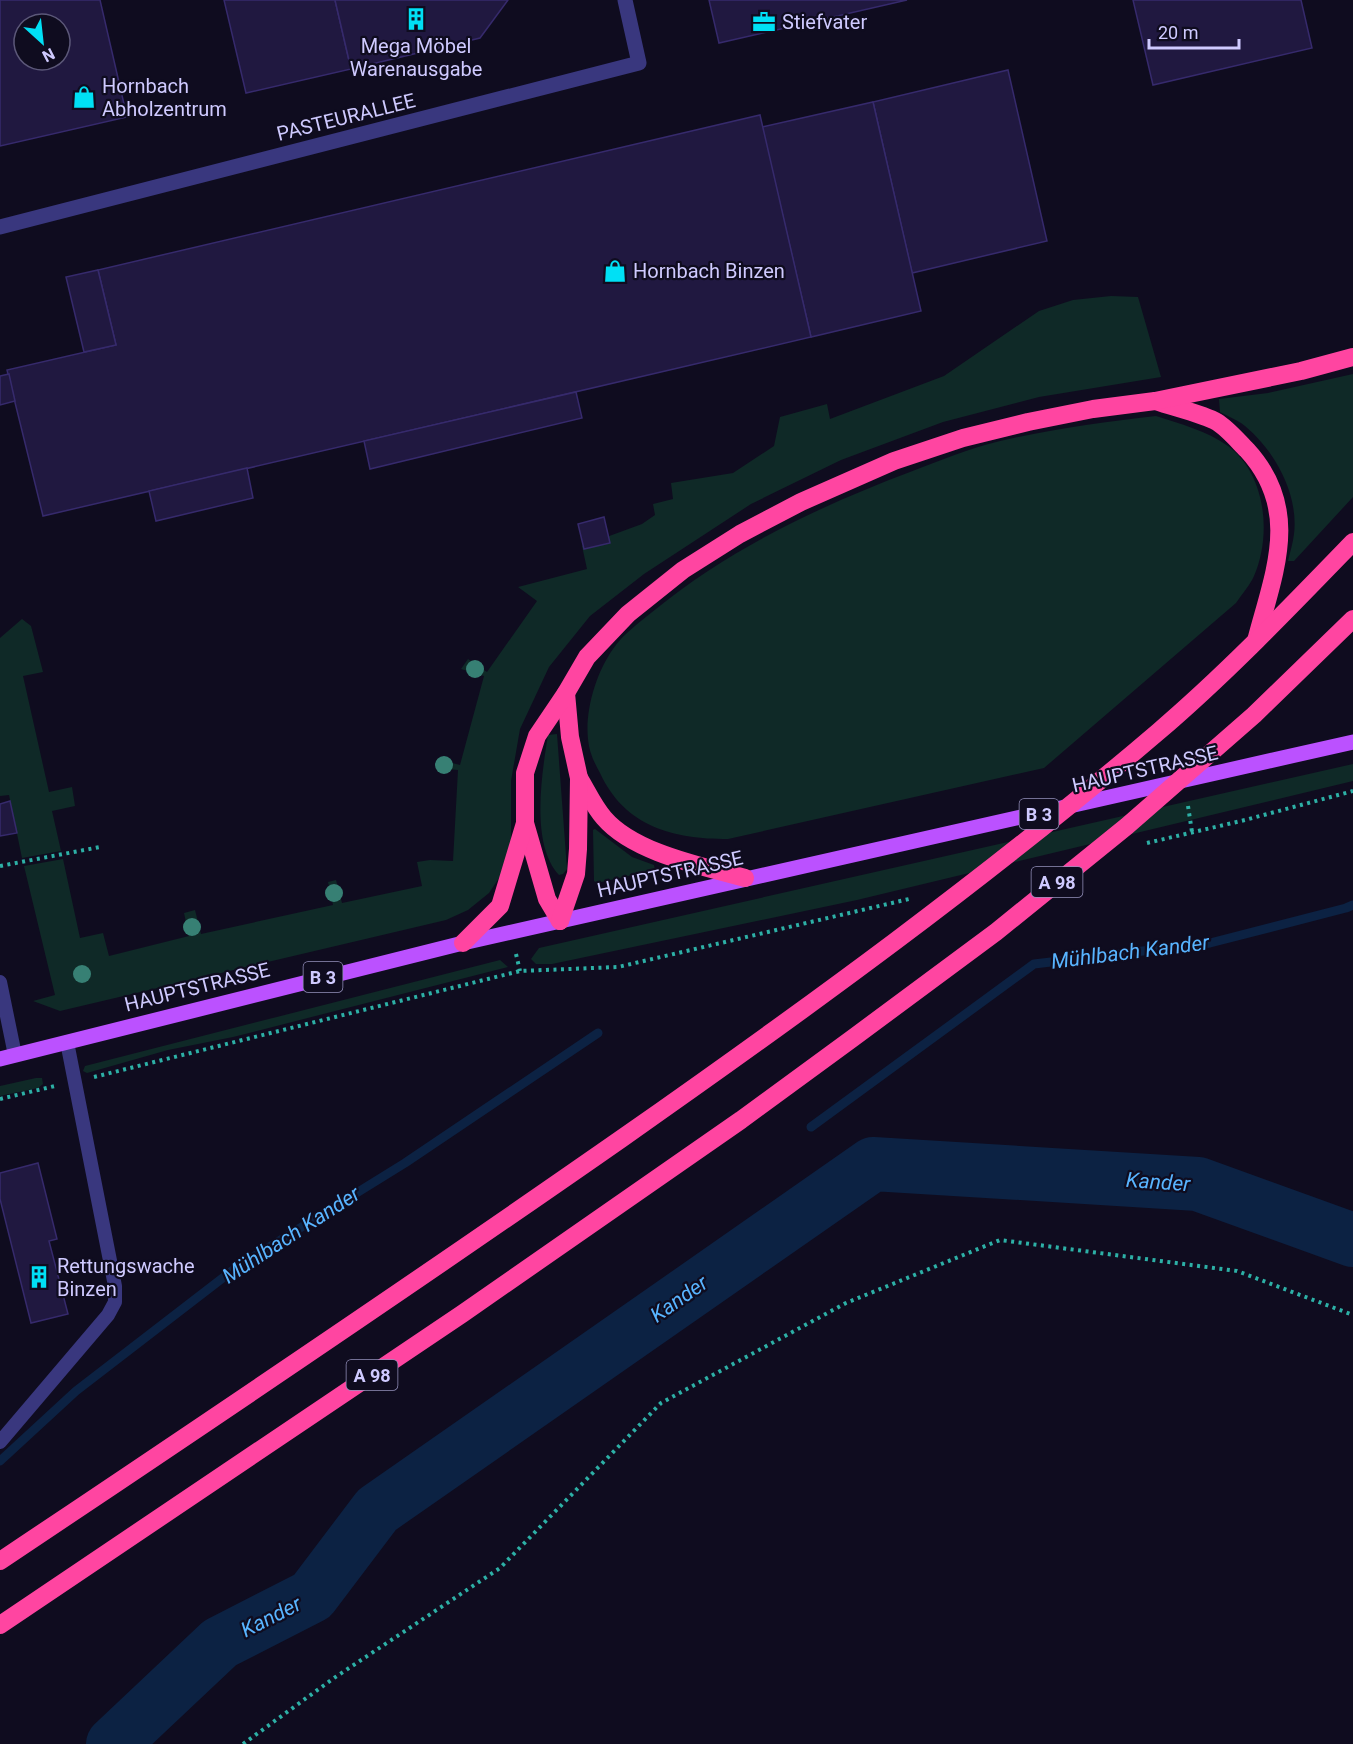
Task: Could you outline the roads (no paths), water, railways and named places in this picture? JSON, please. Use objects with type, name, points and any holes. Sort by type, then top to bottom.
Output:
[{"type":"highway","points":[[560,921],[547,899],[525,823],[525,773],[537,736],[587,657],[628,614],[683,570],[740,534],[801,502],[894,461],[963,438],[1060,415],[1155,401],[1301,371],[1353,357]]},
{"type":"highway","points":[[1155,401],[1217,422],[1257,461],[1269,480],[1277,502],[1281,533],[1275,568],[1256,642]]},
{"type":"highway","name":"A 98","points":[[0,1561],[311,1354],[747,1050],[1002,860],[1160,730],[1256,642],[1353,542]]},
{"type":"highway","name":"A 98","points":[[0,1625],[462,1314],[741,1120],[996,932],[1127,826],[1254,715],[1353,619]]},
{"type":"highway","points":[[560,921],[576,874],[579,778],[570,737],[566,693]]},
{"type":"highway","points":[[579,778],[604,818],[642,846],[745,878]]},
{"type":"highway","points":[[463,943],[500,906],[525,823]]},
{"type":"main road","name":"HAUPTSTRASSE","points":[[8,1057],[463,943],[745,878],[1101,801],[1353,742]]},
{"type":"street","name":"PASTEURALLEE","points":[[0,227],[639,63],[625,0]]},
{"type":"lane","points":[[0,982],[6,1009],[8,1057]]},
{"type":"lane","points":[[0,1442],[108,1315],[115,1302],[115,1286],[67,1042]]},
{"type":"waterway","name":"Mühlbach Kander","points":[[811,1127],[1034,964],[1210,943],[1353,905]]},
{"type":"waterway","name":"Mühlbach Kander","points":[[0,1461],[76,1391],[237,1267],[405,1163],[598,1033]]},
{"type":"waterway","name":"Kander","points":[[113,1744],[220,1643],[312,1596],[377,1510],[873,1164],[1198,1184],[1353,1240]]},
{"type":"place","name":"Mega Möbel Warenausgabe","points":[[416,19]]},
{"type":"place","name":"Stiefvater","points":[[764,22]]},
{"type":"place","name":"Hornbach Abholzentrum","points":[[84,97]]},
{"type":"place","name":"Hornbach Binzen","points":[[615,271]]},
{"type":"place","name":"Rettungswache Binzen","points":[[39,1277]]}]
